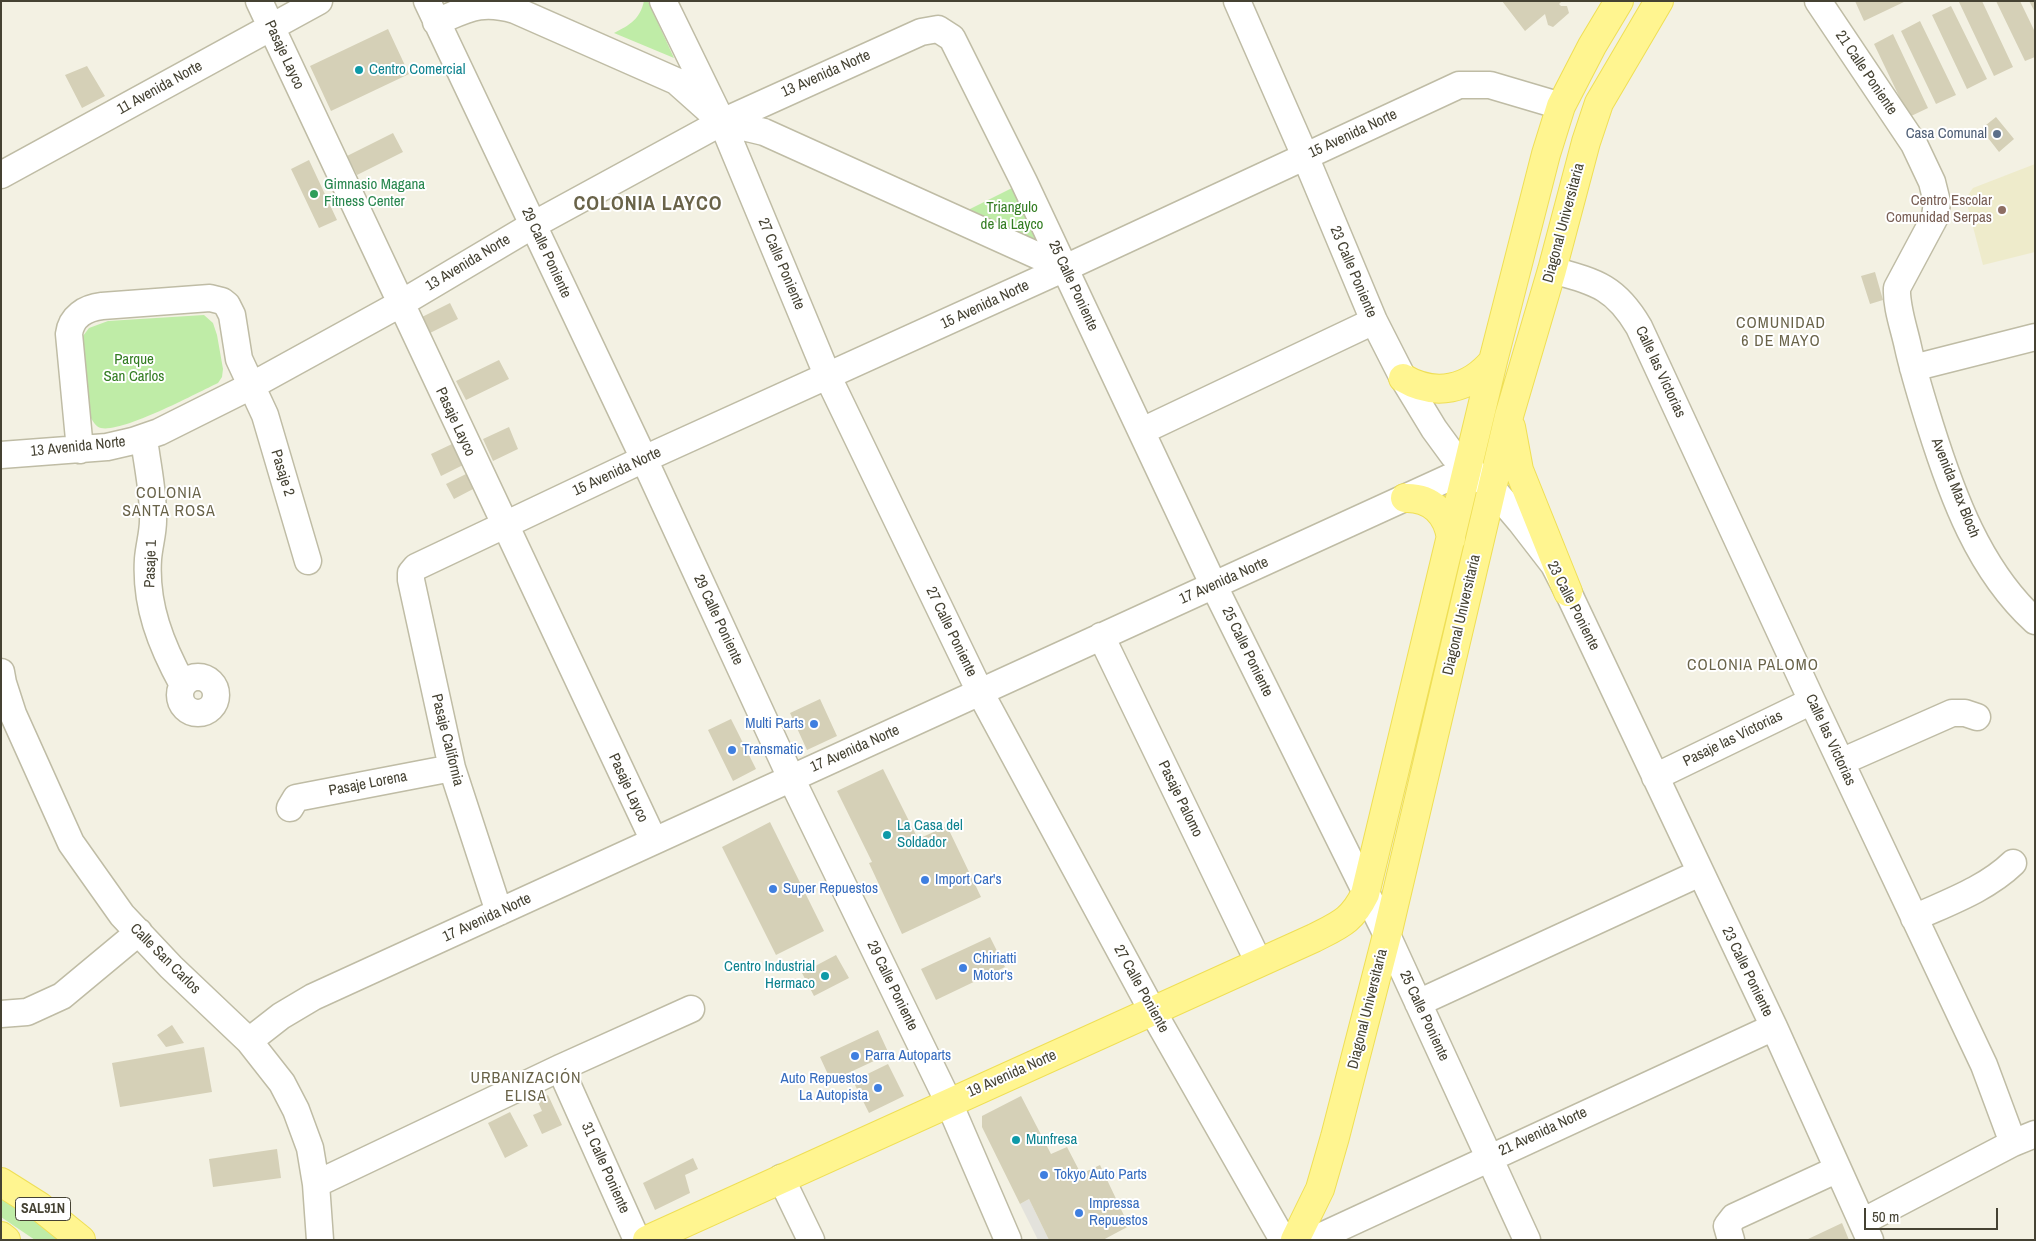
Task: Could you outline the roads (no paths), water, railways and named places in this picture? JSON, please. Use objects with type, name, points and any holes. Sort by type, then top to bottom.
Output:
[{"type":"main road","name":"Diagonal Universitaria","points":[[1366,894],[1493,361],[1546,154],[1561,106],[1618,1]]},
{"type":"main road","name":"Diagonal Universitaria","points":[[1295,1240],[1322,1180],[1386,935],[1509,416],[1552,270],[1586,142],[1599,103],[1659,1]]},
{"type":"main road","points":[[1403,378],[1423,388],[1452,388],[1468,383],[1493,361]]},
{"type":"main road","points":[[1509,416],[1513,447],[1519,470],[1568,592]]},
{"type":"main road","points":[[1405,498],[1425,501],[1437,508],[1446,519],[1451,539]]},
{"type":"main road","name":"19 Avenida Norte","points":[[647,1240],[1259,963],[1344,922],[1357,911],[1366,894]]},
{"type":"main road","name":"SAL91N","points":[[1,1182],[40,1206],[80,1240]]},
{"type":"main road","name":"SAL91N","points":[[1,1236],[6,1240]]},
{"type":"street","name":"Pasaje Layco","points":[[259,1],[654,841]]},
{"type":"street","name":"11 Avenida Norte","points":[[1,176],[319,1]]},
{"type":"street","name":"27 Calle Poniente","points":[[663,1],[722,122],[828,377],[980,692],[1153,1012],[1283,1240]]},
{"type":"street","name":"23 Calle Poniente","points":[[1236,1],[1305,156],[1374,321],[1403,378],[1453,456],[1492,488],[1542,548],[1568,592],[1774,1027],[1866,1231]]},
{"type":"street","name":"21 Calle Poniente","points":[[1818,1],[1914,144],[1928,172],[1936,197],[1934,220],[1897,288],[1897,300],[1912,368]]},
{"type":"street","points":[[431,11],[474,5],[494,5],[515,10],[676,81],[722,122],[764,132],[1065,268]]},
{"type":"street","name":"29 Calle Poniente","points":[[431,11],[644,459],[791,778],[948,1103],[1008,1240]]},
{"type":"street","name":"13 Avenida Norte","points":[[1,455],[80,450],[121,444],[144,438],[194,416],[252,386],[400,304],[533,225],[722,122],[921,32],[938,29],[952,38]]},
{"type":"street","name":"25 Calle Poniente","points":[[952,38],[1065,268],[1214,586],[1386,935],[1527,1240]]},
{"type":"street","name":"15 Avenida Norte","points":[[416,567],[644,459],[828,377],[1459,85],[1490,85],[1561,106]]},
{"type":"street","name":"Calle las Victorias","points":[[1552,270],[1602,286],[1618,298],[1639,327],[1840,762],[1984,1065],[2024,1139]]},
{"type":"street","name":"Pasaje 2","points":[[80,450],[69,334],[72,321],[91,308],[102,306],[210,298],[222,301],[227,305],[232,315],[236,352],[265,414],[308,562]]},
{"type":"street","points":[[1142,431],[1374,321]]},
{"type":"street","points":[[1912,368],[2035,337]]},
{"type":"street","name":"Avenida Max Bloch","points":[[1912,368],[1944,469],[1971,534],[1999,580],[2020,608],[2035,621]]},
{"type":"street","name":"Pasaje 1","points":[[144,438],[153,508],[148,559],[150,600],[153,617],[163,646],[183,685]]},
{"type":"street","name":"17 Avenida Norte","points":[[249,1041],[297,1006],[498,912],[1468,469]]},
{"type":"street","name":"Pasaje California","points":[[416,567],[411,573],[411,580],[452,768],[498,912]]},
{"type":"street","name":"Pasaje Palomo","points":[[1101,636],[1259,963]]},
{"type":"street","name":"Calle San Carlos","points":[[2,679],[22,736],[71,843],[122,915],[171,967],[249,1041],[282,1083],[296,1110],[310,1148],[316,1184],[320,1240]]},
{"type":"street","name":"Pasaje las Victorias","points":[[1655,777],[1812,702]]},
{"type":"street","points":[[1840,762],[1952,713],[1965,713],[1977,717]]},
{"type":"street","name":"Pasaje Lorena","points":[[290,808],[296,798],[452,768]]},
{"type":"street","points":[[1914,918],[1986,885],[2013,863]]},
{"type":"street","points":[[1418,1003],[1700,873]]},
{"type":"street","points":[[1,1014],[27,1012],[62,996],[139,932]]},
{"type":"street","points":[[316,1184],[560,1068],[691,1009]]},
{"type":"street","name":"21 Avenida Norte","points":[[1313,1240],[1774,1027]]},
{"type":"street","name":"31 Calle Poniente","points":[[560,1068],[637,1240]]},
{"type":"street","points":[[1866,1231],[2024,1139]]},
{"type":"street","points":[[1731,1240],[1727,1226],[1734,1217],[1838,1169]]},
{"type":"street","points":[[781,1178],[811,1240]]},
{"type":"place","name":"Centro Comercial","points":[[359,70]]},
{"type":"place","name":"Casa Comunal","points":[[1997,134]]},
{"type":"place","name":"Gimnasio Magana Fitness Center","points":[[314,194]]},
{"type":"place","name":"Centro Escolar Comunidad Serpas","points":[[2002,210]]},
{"type":"place","name":"Multi Parts","points":[[814,724]]},
{"type":"place","name":"Transmatic","points":[[732,750]]},
{"type":"place","name":"La Casa del Soldador","points":[[887,835]]},
{"type":"place","name":"Import Car's","points":[[925,880]]},
{"type":"place","name":"Super Repuestos","points":[[773,889]]},
{"type":"place","name":"Chiriatti Motor's","points":[[963,968]]},
{"type":"place","name":"Centro Industrial Hermaco","points":[[825,976]]},
{"type":"place","name":"Parra Autoparts","points":[[855,1056]]},
{"type":"place","name":"Auto Repuestos La Autopista","points":[[878,1088]]},
{"type":"place","name":"Munfresa","points":[[1016,1140]]},
{"type":"place","name":"Tokyo Auto Parts","points":[[1044,1175]]},
{"type":"place","name":"Impressa Repuestos","points":[[1079,1213]]},
{"type":"district","name":"COLONIA LAYCO","points":[[648,205]]},
{"type":"district","name":"COMUNIDAD 6 DE MAYO","points":[[1781,333]]},
{"type":"district","name":"COLONIA SANTA ROSA","points":[[169,503]]},
{"type":"district","name":"COLONIA PALOMO","points":[[1753,666]]},
{"type":"district","name":"URBANIZACIÓN ELISA","points":[[526,1088]]},
{"type":"park label","name":"Triangulo de la Layco","points":[[1012,216]]},
{"type":"park label","name":"Parque San Carlos","points":[[134,368]]}]
